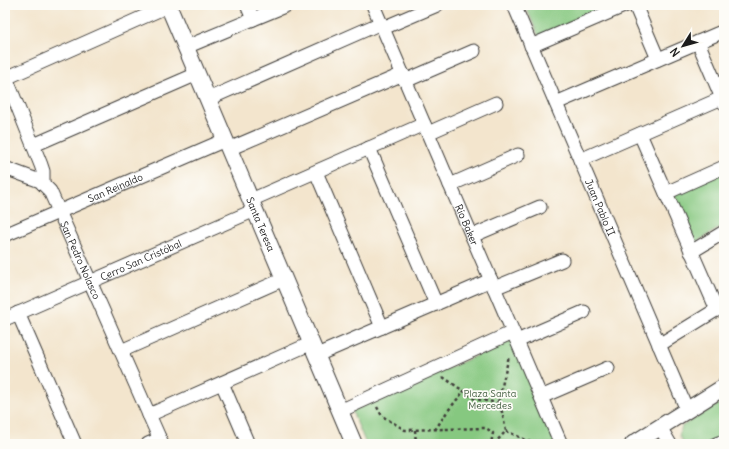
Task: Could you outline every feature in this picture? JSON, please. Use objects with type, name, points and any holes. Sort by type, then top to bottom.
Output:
[{"type":"street","points":[[247,5],[253,19]]},
{"type":"street","points":[[186,47],[286,5]]},
{"type":"street","name":"Río Baker","points":[[373,5],[561,444]]},
{"type":"street","points":[[208,98],[382,26],[437,5]]},
{"type":"street","name":"Juan Pablo II","points":[[514,5],[687,410]]},
{"type":"street","points":[[531,46],[626,5]]},
{"type":"street","points":[[635,5],[658,59]]},
{"type":"street","points":[[6,77],[168,6]]},
{"type":"street","name":"Santa Teresa","points":[[168,6],[354,444]]},
{"type":"street","points":[[556,103],[724,31]]},
{"type":"street","points":[[580,160],[723,101],[698,42]]},
{"type":"street","name":"San Reinaldo","points":[[5,236],[60,212],[227,145],[404,77],[474,52]]},
{"type":"street","points":[[34,145],[197,74]]},
{"type":"street","name":"San Pedro Nolasco","points":[[6,77],[43,171],[43,184],[50,191],[60,212],[121,350],[149,415],[157,442]]},
{"type":"street","name":"Cerro San Cristóbal","points":[[5,319],[90,282],[253,205],[316,172],[369,148],[496,103]]},
{"type":"street","points":[[640,134],[691,252],[720,308],[659,345]]},
{"type":"street","points":[[369,148],[436,304]]},
{"type":"street","points":[[450,185],[518,155]]},
{"type":"street","points":[[666,193],[724,167]]},
{"type":"street","points":[[5,168],[43,184]]},
{"type":"street","points":[[316,172],[382,326]]},
{"type":"street","points":[[472,236],[540,207]]},
{"type":"street","points":[[691,252],[724,232]]},
{"type":"street","points":[[149,415],[222,383],[382,326],[436,304],[562,260]]},
{"type":"street","points":[[121,350],[284,279]]},
{"type":"street","points":[[340,411],[432,369],[584,312]]},
{"type":"street","points":[[18,313],[75,444]]},
{"type":"street","points":[[541,397],[608,368]]},
{"type":"street","points":[[222,383],[248,444]]},
{"type":"street","points":[[632,444],[724,387]]},
{"type":"street","points":[[660,427],[670,444]]},
{"type":"street","points":[[716,444],[724,441]]},
{"type":"path","points":[[506,431],[502,412],[498,403],[509,355]]},
{"type":"path","points":[[432,369],[475,399],[498,403]]},
{"type":"path","points":[[435,430],[463,392]]},
{"type":"path","points":[[372,397],[382,416],[405,430],[486,428],[493,433],[493,444]]},
{"type":"path","points":[[416,430],[416,444]]},
{"type":"path","points":[[493,444],[506,431]]},
{"type":"path","points":[[506,431],[535,444]]},
{"type":"green space","points":[[525,5],[617,5],[540,39]]},
{"type":"green space","points":[[724,172],[724,225],[695,243],[674,193]]},
{"type":"green space","name":"Plaza Santa Mercedes","points":[[514,339],[557,444],[366,444],[352,411]]},
{"type":"green space","points":[[724,401],[724,437],[706,444],[684,444],[679,436],[682,426]]}]
